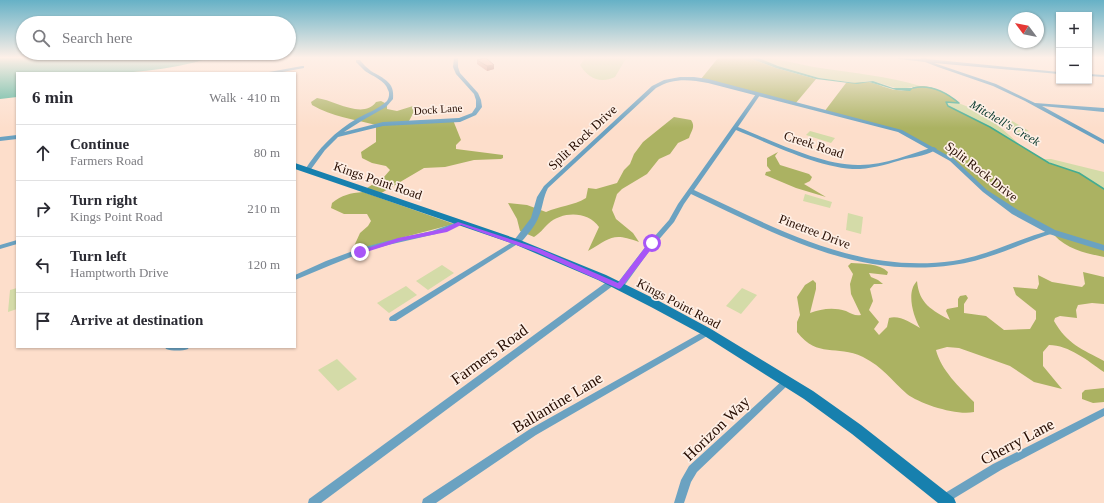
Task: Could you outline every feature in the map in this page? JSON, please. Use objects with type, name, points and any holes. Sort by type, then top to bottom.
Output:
[{"type":"main road","name":"Kings Point Road","points":[[296,166],[516,242],[562,260],[615,285],[706,333],[786,382],[858,430],[947,501]]},
{"type":"street","name":"Dock Lane","points":[[307,171],[325,144],[358,120],[385,105],[391,99],[391,88],[386,81]]},
{"type":"street","name":"Dock Lane","points":[[338,135],[383,124],[454,121],[473,115],[479,107],[479,98],[473,89],[464,81]]},
{"type":"street","name":"Split Rock Drive","points":[[516,242],[536,214],[540,194],[546,187],[657,84],[666,81]]},
{"type":"street","name":"Split Rock Drive","points":[[708,81],[823,112],[886,126],[913,137],[952,160],[999,202],[1052,232],[1104,248]]},
{"type":"street","points":[[985,81],[995,85],[1104,142]]},
{"type":"street","name":"Farmers Road","points":[[313,503],[385,449],[615,285],[672,221],[691,190],[758,95]]},
{"type":"street","points":[[1029,103],[1104,110]]},
{"type":"street","name":"Creek Road","points":[[735,128],[825,162],[847,167],[868,166],[934,149]]},
{"type":"street","points":[[0,139],[16,137]]},
{"type":"street","name":"Pinetree Drive","points":[[691,190],[818,248],[853,259],[888,265],[925,267],[956,263],[1052,232]]},
{"type":"street","points":[[296,278],[360,252],[400,240],[445,230],[460,223]]},
{"type":"street","points":[[0,247],[16,242]]},
{"type":"street","points":[[393,319],[516,242]]},
{"type":"street","name":"Ballantine Lane","points":[[427,503],[533,432],[706,333]]},
{"type":"street","name":"Horizon Way","points":[[679,503],[686,480],[693,469],[786,382]]},
{"type":"street","name":"Cherry Lane","points":[[947,501],[997,467],[1104,412]]},
{"type":"green space","points":[[710,81],[814,81],[795,104]]},
{"type":"green space","points":[[844,81],[869,81],[855,83]]},
{"type":"green space","points":[[875,81],[902,81],[920,86],[899,89]]},
{"type":"green space","points":[[869,82],[896,90],[907,90],[925,86],[941,91],[959,103],[947,102],[948,106],[990,127],[1049,163],[1079,173],[1104,189],[1104,257],[1078,250],[1065,244],[1054,235],[999,202],[952,160],[900,131],[824,112],[846,83]]},
{"type":"green space","points":[[317,98],[348,108],[356,109],[364,109],[370,107],[376,102],[381,101],[387,104],[387,109],[397,111],[413,106],[415,110],[409,121],[453,120],[461,140],[456,145],[456,149],[503,155],[503,158],[474,160],[445,167],[424,168],[378,195],[364,190],[384,177],[390,170],[386,166],[372,163],[362,158],[361,152],[376,142],[376,125],[335,115],[320,109],[312,105],[311,102]]},
{"type":"green space","points":[[952,101],[962,104],[981,114],[1008,134],[1023,148],[990,127],[948,106],[946,102]]},
{"type":"green space","points":[[674,117],[691,120],[693,127],[689,138],[678,143],[670,154],[659,159],[647,174],[622,189],[617,194],[612,210],[616,219],[633,233],[639,242],[623,237],[617,237],[607,240],[588,251],[599,227],[588,218],[575,215],[567,215],[554,220],[534,237],[520,231],[517,219],[508,203],[527,205],[546,212],[576,203],[586,198],[588,188],[596,189],[617,183],[643,142]]},
{"type":"green space","points":[[1009,119],[1029,131],[1018,133],[998,121]]},
{"type":"green space","points":[[810,131],[835,138],[831,143],[806,135]]},
{"type":"green space","points":[[778,152],[775,156],[780,165],[809,174],[812,177],[810,181],[804,184],[826,197],[796,188],[765,175],[766,172],[771,171],[767,166],[767,158]]},
{"type":"green space","points":[[1043,159],[1051,159],[1104,172],[1104,189]]},
{"type":"green space","points":[[363,192],[454,224],[359,249],[355,244],[360,233],[371,221],[367,214],[344,214],[331,208],[332,203],[343,196]]},
{"type":"green space","points":[[805,194],[832,202],[830,208],[803,201]]},
{"type":"green space","points":[[848,213],[863,217],[861,234],[846,230]]},
{"type":"green space","points":[[851,263],[876,265],[888,272],[887,275],[869,273],[871,277],[883,284],[874,284],[870,289],[873,301],[869,310],[879,322],[874,329],[879,335],[887,327],[889,318],[893,317],[909,322],[920,328],[913,311],[911,298],[912,291],[917,281],[920,295],[924,301],[932,309],[950,320],[946,311],[947,309],[958,307],[958,299],[960,296],[966,295],[968,298],[964,304],[964,313],[986,316],[1004,330],[1030,329],[1036,319],[1036,311],[1016,295],[1013,287],[1037,289],[1039,284],[1038,275],[1052,282],[1082,287],[1085,284],[1083,272],[1104,277],[1104,304],[1092,303],[1078,305],[1076,310],[1077,318],[1060,316],[1055,318],[1054,321],[1070,341],[1104,361],[1104,372],[1071,351],[1049,345],[1043,352],[1043,366],[1062,389],[1034,382],[1010,366],[959,348],[947,347],[936,350],[938,357],[951,378],[974,402],[974,412],[967,413],[949,411],[921,402],[907,394],[881,369],[863,357],[853,353],[828,350],[812,345],[797,332],[797,322],[800,315],[797,297],[805,285],[813,280],[816,283],[816,289],[810,313],[832,309],[846,311],[855,315],[861,315],[851,294],[850,284],[853,274],[848,266]]},
{"type":"green space","points":[[442,265],[454,273],[428,290],[416,281]]},
{"type":"green space","points":[[406,286],[417,295],[389,313],[377,303]]},
{"type":"green space","points":[[16,288],[16,309],[8,312],[10,290]]},
{"type":"green space","points":[[742,288],[757,295],[741,314],[726,306]]},
{"type":"green space","points":[[337,359],[357,379],[338,391],[318,370]]},
{"type":"green space","points":[[1104,388],[1104,402],[1093,403],[1082,399],[1082,393],[1085,390]]},
{"type":"water","points":[[0,81],[16,81],[16,97],[0,99]]},
{"type":"water","points":[[836,81],[855,83],[874,81],[893,88],[913,88],[910,91],[896,90],[869,82],[857,84]]},
{"type":"waterway","name":"Mitchell's Creek","points":[[913,88],[932,88],[949,95],[959,103],[946,102],[948,106],[990,127],[1049,163],[1079,173],[1104,189]]},
{"type":"route","points":[[360,252],[384,244],[445,230],[460,223],[538,250],[619,287],[652,243]]}]
